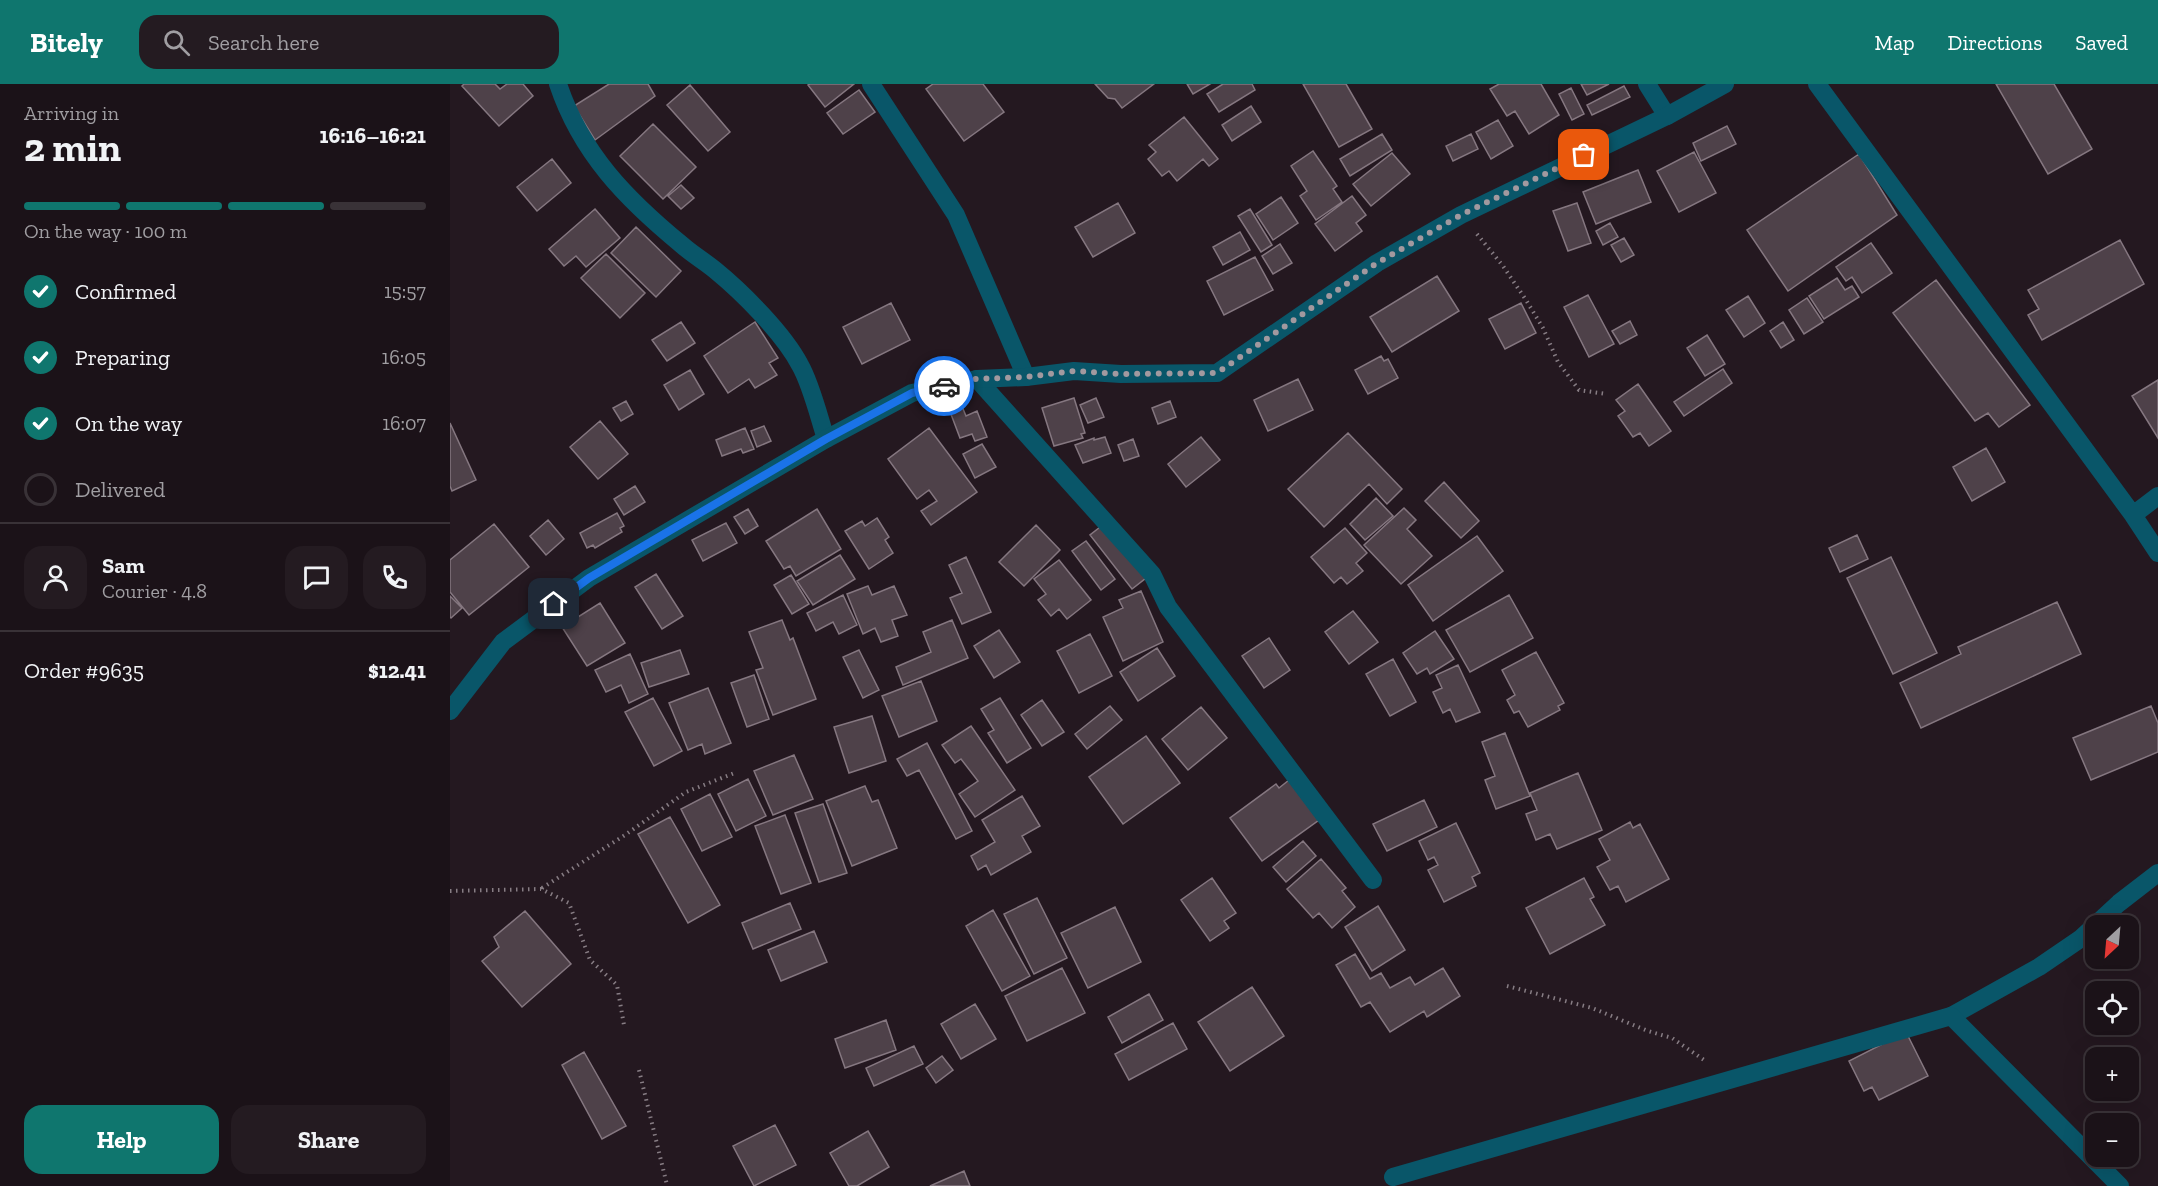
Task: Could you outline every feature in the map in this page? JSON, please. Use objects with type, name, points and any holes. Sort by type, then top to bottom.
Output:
[{"type":"street","points":[[558,84],[567,110],[593,156],[633,202],[683,246],[715,270],[770,324],[801,365],[826,439]]},
{"type":"street","points":[[871,84],[956,214],[1026,377]]},
{"type":"street","points":[[1647,84],[1666,116]]},
{"type":"street","points":[[450,711],[503,642],[589,578],[826,439],[912,393],[976,379],[1026,377],[1074,371],[1121,374],[1217,373],[1377,263],[1461,215],[1666,116],[1725,84]]},
{"type":"street","points":[[1817,84],[2133,515],[2158,553]]},
{"type":"street","points":[[976,379],[1152,574],[1168,608],[1373,880]]},
{"type":"street","points":[[2133,515],[2158,496]]},
{"type":"street","points":[[1393,1177],[1951,1016],[2039,967],[2080,939],[2119,903],[2158,873]]},
{"type":"street","points":[[1951,1016],[2120,1186]]},
{"type":"path","points":[[1461,215],[1503,266],[1526,300],[1543,328],[1558,362],[1579,390],[1606,394]]},
{"type":"path","points":[[541,889],[625,835],[686,792],[736,772]]},
{"type":"path","points":[[450,891],[541,889],[569,903],[590,960],[617,985],[624,1025]]},
{"type":"path","points":[[1507,986],[1592,1008],[1648,1031],[1672,1038],[1712,1065],[1726,1081]]},
{"type":"path","points":[[639,1070],[666,1186]]},
{"type":"building","points":[[464,84],[495,84],[500,89],[507,84],[523,84],[533,96],[499,126],[462,86]]},
{"type":"building","points":[[609,84],[648,84],[655,96],[595,140],[574,106]]},
{"type":"building","points":[[854,84],[825,107],[808,85]]},
{"type":"building","points":[[933,84],[983,84],[1004,112],[964,141],[926,89]]},
{"type":"building","points":[[1095,84],[1154,84],[1122,108],[1115,99],[1108,98]]},
{"type":"building","points":[[1187,84],[1210,84],[1193,94]]},
{"type":"building","points":[[1223,84],[1252,84],[1255,90],[1219,112],[1207,94]]},
{"type":"building","points":[[1303,84],[1346,84],[1372,129],[1339,147]]},
{"type":"building","points":[[1499,84],[1541,84],[1559,115],[1529,134],[1515,111],[1507,116],[1490,89]]},
{"type":"building","points":[[1581,84],[1609,84],[1587,95]]},
{"type":"building","points":[[1996,84],[2054,84],[2092,149],[2048,174]]},
{"type":"building","points":[[690,85],[730,132],[708,151],[667,105]]},
{"type":"building","points":[[1624,86],[1630,97],[1592,115],[1587,105]]},
{"type":"building","points":[[1571,88],[1584,114],[1572,120],[1559,94]]},
{"type":"building","points":[[859,90],[875,112],[843,134],[827,113]]},
{"type":"building","points":[[1251,106],[1261,122],[1232,141],[1222,125]]},
{"type":"building","points":[[1184,117],[1218,159],[1209,166],[1203,159],[1177,181],[1169,171],[1162,176],[1148,159],[1156,152],[1149,145]]},
{"type":"building","points":[[1498,120],[1513,146],[1491,159],[1476,132]]},
{"type":"building","points":[[653,124],[696,167],[663,199],[620,156]]},
{"type":"building","points":[[1727,126],[1736,144],[1701,161],[1693,143]]},
{"type":"building","points":[[1382,134],[1392,150],[1350,176],[1340,159]]},
{"type":"building","points":[[1471,134],[1478,149],[1453,161],[1446,146]]},
{"type":"building","points":[[1313,151],[1337,186],[1333,189],[1342,202],[1316,220],[1300,196],[1307,191],[1291,166]]},
{"type":"building","points":[[1694,152],[1716,193],[1679,212],[1657,171]]},
{"type":"building","points":[[1392,153],[1410,174],[1371,206],[1353,184]]},
{"type":"building","points":[[1859,154],[1897,215],[1788,291],[1747,230]]},
{"type":"building","points":[[552,159],[571,183],[537,211],[517,187]]},
{"type":"building","points":[[1638,170],[1651,202],[1596,224],[1583,192]]},
{"type":"building","points":[[681,185],[694,198],[681,209],[668,196]]},
{"type":"building","points":[[1352,196],[1366,215],[1356,223],[1362,231],[1335,251],[1315,224]]},
{"type":"building","points":[[1281,197],[1298,223],[1273,240],[1256,214]]},
{"type":"building","points":[[1118,203],[1135,233],[1093,257],[1075,227]]},
{"type":"building","points":[[1577,203],[1591,243],[1568,251],[1553,211]]},
{"type":"building","points":[[595,209],[620,238],[586,267],[576,256],[564,266],[549,249]]},
{"type":"building","points":[[1250,209],[1272,245],[1261,252],[1238,216]]},
{"type":"building","points":[[1610,223],[1618,237],[1603,245],[1596,231]]},
{"type":"building","points":[[636,227],[681,271],[656,297],[611,253]]},
{"type":"building","points":[[1240,232],[1250,250],[1223,265],[1213,247]]},
{"type":"building","points":[[1624,238],[1634,255],[1621,262],[1611,245]]},
{"type":"building","points":[[2120,240],[2144,284],[2042,340],[2028,315],[2039,309],[2028,290]]},
{"type":"building","points":[[1871,243],[1892,273],[1862,293],[1852,277],[1846,281],[1836,267]]},
{"type":"building","points":[[1280,244],[1292,263],[1273,274],[1262,256]]},
{"type":"building","points":[[606,254],[645,293],[620,318],[581,278]]},
{"type":"building","points":[[1255,257],[1273,290],[1224,315],[1207,281]]},
{"type":"building","points":[[1437,276],[1459,311],[1392,352],[1370,317]]},
{"type":"building","points":[[1837,278],[1845,290],[1852,286],[1859,297],[1824,319],[1809,296]]},
{"type":"building","points":[[1936,280],[2030,405],[1999,427],[1988,413],[1975,421],[1893,313]]},
{"type":"building","points":[[1588,295],[1614,344],[1589,357],[1564,307]]},
{"type":"building","points":[[1748,296],[1765,323],[1744,337],[1726,310]]},
{"type":"building","points":[[1807,298],[1823,322],[1804,334],[1789,310]]},
{"type":"building","points":[[891,303],[910,340],[862,364],[843,327]]},
{"type":"building","points":[[1521,303],[1536,333],[1505,349],[1489,319]]},
{"type":"building","points":[[1630,321],[1637,335],[1620,344],[1612,331]]},
{"type":"building","points":[[681,322],[695,343],[667,361],[652,340]]},
{"type":"building","points":[[755,322],[778,358],[769,363],[777,375],[755,388],[749,379],[728,393],[704,356]]},
{"type":"building","points":[[1783,322],[1794,340],[1781,348],[1770,331]]},
{"type":"building","points":[[1707,335],[1725,364],[1705,376],[1687,348]]},
{"type":"building","points":[[1381,356],[1384,361],[1388,359],[1398,378],[1368,394],[1355,370]]},
{"type":"building","points":[[1723,369],[1732,383],[1684,416],[1674,402]]},
{"type":"building","points":[[690,370],[704,394],[679,410],[664,385]]},
{"type":"building","points":[[1298,379],[1313,410],[1268,431],[1254,400]]},
{"type":"building","points":[[2158,380],[2158,438],[2132,396]]},
{"type":"building","points":[[1638,384],[1671,431],[1649,446],[1640,433],[1633,437],[1618,416],[1625,411],[1616,400]]},
{"type":"building","points":[[1074,398],[1085,433],[1081,434],[1083,438],[1054,446],[1042,408]]},
{"type":"building","points":[[1096,398],[1104,417],[1088,423],[1080,405]]},
{"type":"building","points":[[626,401],[633,414],[621,421],[613,408]]},
{"type":"building","points":[[1170,401],[1176,417],[1158,424],[1152,408]]},
{"type":"building","points":[[961,404],[966,416],[977,411],[987,437],[975,441],[972,434],[960,438],[949,409]]},
{"type":"building","points":[[600,421],[628,454],[598,479],[570,447]]},
{"type":"building","points":[[450,423],[476,480],[452,491],[450,486]]},
{"type":"building","points":[[764,426],[771,441],[757,447],[751,431]]},
{"type":"building","points":[[745,428],[754,449],[743,453],[741,449],[722,456],[716,440]]},
{"type":"building","points":[[929,428],[977,492],[931,525],[921,511],[937,501],[929,490],[917,499],[888,459]]},
{"type":"building","points":[[1348,433],[1402,489],[1387,504],[1369,484],[1324,527],[1288,489]]},
{"type":"building","points":[[1105,437],[1111,453],[1083,463],[1075,445],[1094,438],[1094,440]]},
{"type":"building","points":[[1201,437],[1220,460],[1186,487],[1168,464]]},
{"type":"building","points":[[1133,439],[1139,456],[1124,461],[1118,445]]},
{"type":"building","points":[[982,444],[996,467],[975,478],[963,454]]},
{"type":"building","points":[[1986,448],[2005,482],[1972,501],[1953,467]]},
{"type":"building","points":[[1444,482],[1479,521],[1461,538],[1425,501]]},
{"type":"building","points":[[635,486],[645,502],[624,515],[614,499]]},
{"type":"building","points":[[1376,498],[1393,516],[1365,540],[1350,524]]},
{"type":"building","points":[[1404,508],[1416,520],[1407,529],[1432,556],[1401,584],[1364,545]]},
{"type":"building","points":[[748,509],[758,526],[745,534],[734,517]]},
{"type":"building","points":[[817,509],[841,549],[796,576],[790,566],[784,569],[766,541]]},
{"type":"building","points":[[617,513],[624,526],[620,528],[622,532],[595,548],[593,545],[587,548],[580,533]]},
{"type":"building","points":[[877,518],[889,537],[885,540],[893,553],[869,569],[845,531],[862,521],[865,526]]},
{"type":"building","points":[[548,520],[564,539],[546,555],[530,536]]},
{"type":"building","points":[[726,523],[737,543],[703,561],[692,540]]},
{"type":"building","points":[[494,524],[529,567],[469,615],[450,592],[450,560]]},
{"type":"building","points":[[1104,524],[1146,578],[1132,589],[1090,535]]},
{"type":"building","points":[[1036,525],[1060,550],[1024,586],[999,562]]},
{"type":"building","points":[[1345,528],[1367,553],[1356,563],[1363,571],[1347,584],[1341,577],[1334,583],[1311,557]]},
{"type":"building","points":[[1857,535],[1868,559],[1840,572],[1829,548]]},
{"type":"building","points":[[1477,536],[1503,571],[1433,621],[1408,585]]},
{"type":"building","points":[[1086,541],[1115,579],[1101,590],[1072,551]]},
{"type":"building","points":[[840,555],[855,579],[813,605],[797,581]]},
{"type":"building","points":[[966,557],[991,612],[962,624],[950,598],[962,593],[949,565]]},
{"type":"building","points":[[1891,557],[1937,653],[1893,674],[1847,578]]},
{"type":"building","points":[[1059,560],[1091,600],[1067,619],[1059,609],[1051,616],[1038,600],[1046,594],[1034,579]]},
{"type":"building","points":[[656,574],[683,616],[662,629],[635,587]]},
{"type":"building","points":[[791,575],[809,604],[792,614],[774,585]]},
{"type":"building","points":[[868,586],[872,595],[894,586],[907,615],[892,620],[898,636],[881,642],[875,628],[863,634],[847,594]]},
{"type":"building","points":[[1141,591],[1163,642],[1123,661],[1103,617],[1123,608],[1119,600]]},
{"type":"building","points":[[843,595],[857,625],[839,634],[833,622],[816,631],[807,613]]},
{"type":"building","points":[[1509,595],[1533,638],[1470,672],[1446,630]]},
{"type":"building","points":[[450,596],[462,608],[451,618],[450,617]]},
{"type":"building","points":[[2057,602],[2081,654],[1921,728],[1900,683],[1961,654],[1958,647]]},
{"type":"building","points":[[600,603],[625,643],[587,666],[562,627]]},
{"type":"building","points":[[1353,611],[1378,642],[1349,664],[1325,632]]},
{"type":"building","points":[[782,620],[790,640],[793,638],[816,699],[773,715],[756,670],[763,668],[749,632]]},
{"type":"building","points":[[952,620],[968,658],[903,685],[896,667],[931,652],[923,632]]},
{"type":"building","points":[[999,630],[1020,662],[994,678],[974,646]]},
{"type":"building","points":[[1435,631],[1454,659],[1430,674],[1427,668],[1417,674],[1403,653]]},
{"type":"building","points":[[1090,634],[1112,676],[1079,693],[1057,651]]},
{"type":"building","points":[[1269,638],[1290,670],[1264,688],[1242,656]]},
{"type":"building","points":[[1157,648],[1175,676],[1138,701],[1120,672]]},
{"type":"building","points":[[680,650],[689,674],[649,687],[641,663]]},
{"type":"building","points":[[859,650],[879,690],[863,698],[843,657]]},
{"type":"building","points":[[1536,652],[1564,703],[1558,706],[1560,710],[1528,727],[1519,711],[1514,713],[1507,700],[1515,695],[1502,670]]},
{"type":"building","points":[[630,654],[648,694],[629,703],[621,685],[606,692],[595,670]]},
{"type":"building","points":[[1393,659],[1416,702],[1390,716],[1366,674]]},
{"type":"building","points":[[1458,665],[1480,712],[1456,722],[1450,709],[1443,713],[1433,692],[1442,688],[1436,675]]},
{"type":"building","points":[[754,675],[769,719],[747,727],[731,683]]},
{"type":"building","points":[[921,681],[937,721],[899,737],[882,696]]},
{"type":"building","points":[[708,688],[731,743],[705,754],[702,744],[688,750],[669,703]]},
{"type":"building","points":[[653,698],[682,751],[654,766],[625,712]]},
{"type":"building","points":[[1000,698],[1031,748],[1007,763],[988,733],[994,730],[981,709]]},
{"type":"building","points":[[1042,700],[1064,732],[1042,746],[1021,715]]},
{"type":"building","points":[[1110,706],[1122,720],[1087,749],[1075,734]]},
{"type":"building","points":[[2151,706],[2158,723],[2158,752],[2091,780],[2073,738]]},
{"type":"building","points":[[1201,707],[1227,738],[1188,770],[1162,739]]},
{"type":"building","points":[[872,716],[886,761],[849,773],[834,727]]},
{"type":"building","points":[[971,726],[1015,790],[975,817],[959,794],[978,781],[961,759],[955,763],[942,745]]},
{"type":"building","points":[[1505,733],[1530,796],[1496,809],[1485,780],[1495,776],[1482,742]]},
{"type":"building","points":[[1146,736],[1180,783],[1123,824],[1089,777]]},
{"type":"building","points":[[927,743],[972,831],[956,839],[919,770],[907,776],[897,759]]},
{"type":"building","points":[[794,755],[813,799],[773,815],[754,771]]},
{"type":"building","points":[[1578,773],[1602,830],[1557,849],[1550,834],[1536,840],[1526,814],[1537,810],[1530,793]]},
{"type":"building","points":[[748,779],[766,816],[736,831],[718,794]]},
{"type":"building","points":[[1289,780],[1319,820],[1262,861],[1230,818],[1276,784],[1279,788]]},
{"type":"building","points":[[865,786],[872,802],[878,800],[897,848],[852,866],[826,801]]},
{"type":"building","points":[[710,794],[732,837],[702,851],[681,809]]},
{"type":"building","points":[[1022,796],[1040,826],[1022,836],[1031,852],[991,875],[986,865],[978,870],[971,856],[995,842],[982,820]]},
{"type":"building","points":[[1424,800],[1437,827],[1387,851],[1373,824]]},
{"type":"building","points":[[823,804],[847,873],[819,882],[795,813]]},
{"type":"building","points":[[785,815],[811,883],[781,894],[755,826]]},
{"type":"building","points":[[670,817],[720,905],[688,923],[638,834]]},
{"type":"building","points":[[1630,822],[1633,828],[1640,824],[1669,879],[1626,902],[1618,886],[1610,890],[1597,867],[1610,860],[1599,839]]},
{"type":"building","points":[[1456,823],[1480,873],[1472,877],[1476,886],[1444,902],[1428,870],[1438,865],[1434,857],[1428,860],[1419,841]]},
{"type":"building","points":[[1303,841],[1316,856],[1286,882],[1273,867]]},
{"type":"building","points":[[1321,859],[1346,888],[1342,891],[1355,907],[1332,928],[1319,913],[1313,918],[1287,889]]},
{"type":"building","points":[[1212,878],[1236,913],[1224,921],[1229,928],[1210,941],[1181,900]]},
{"type":"building","points":[[1584,878],[1594,897],[1590,899],[1605,925],[1550,954],[1526,908]]},
{"type":"building","points":[[1037,898],[1067,958],[1034,974],[1004,914]]},
{"type":"building","points":[[790,903],[801,929],[753,949],[742,923]]},
{"type":"building","points":[[1378,906],[1405,950],[1372,971],[1345,927]]},
{"type":"building","points":[[1115,907],[1141,962],[1088,988],[1061,933]]},
{"type":"building","points":[[993,910],[1030,976],[1002,991],[966,926]]},
{"type":"building","points":[[525,911],[571,964],[522,1007],[482,961],[499,947],[494,937]]},
{"type":"building","points":[[814,931],[827,962],[781,981],[768,950]]},
{"type":"building","points":[[1355,954],[1370,979],[1381,973],[1390,988],[1410,977],[1415,985],[1443,968],[1460,996],[1427,1017],[1424,1011],[1390,1032],[1370,1002],[1361,1007],[1336,965]]},
{"type":"building","points":[[1062,968],[1085,1013],[1027,1041],[1005,996]]},
{"type":"building","points":[[1252,987],[1284,1036],[1230,1071],[1198,1022]]},
{"type":"building","points":[[1149,994],[1163,1020],[1122,1043],[1108,1017]]},
{"type":"building","points":[[975,1004],[996,1039],[961,1059],[941,1024]]},
{"type":"building","points":[[886,1020],[896,1050],[845,1068],[835,1039]]},
{"type":"building","points":[[1173,1023],[1187,1049],[1129,1080],[1115,1054]]},
{"type":"building","points":[[1906,1032],[1928,1076],[1879,1100],[1872,1087],[1864,1091],[1849,1061]]},
{"type":"building","points":[[914,1046],[923,1064],[874,1086],[866,1068]]},
{"type":"building","points":[[584,1052],[626,1126],[602,1139],[562,1065]]},
{"type":"building","points":[[942,1056],[953,1070],[936,1083],[926,1068]]},
{"type":"building","points":[[775,1125],[796,1165],[754,1186],[733,1146]]},
{"type":"building","points":[[868,1131],[889,1167],[857,1186],[849,1186],[830,1153]]},
{"type":"building","points":[[964,1171],[970,1186],[930,1186]]},
{"type":"way so far","points":[[944,386],[976,379],[1026,377],[1074,371],[1171,375],[1217,373],[1377,263],[1461,215],[1584,155]]},
{"type":"route","points":[[554,604],[589,578],[826,439],[912,393],[944,386]]}]
